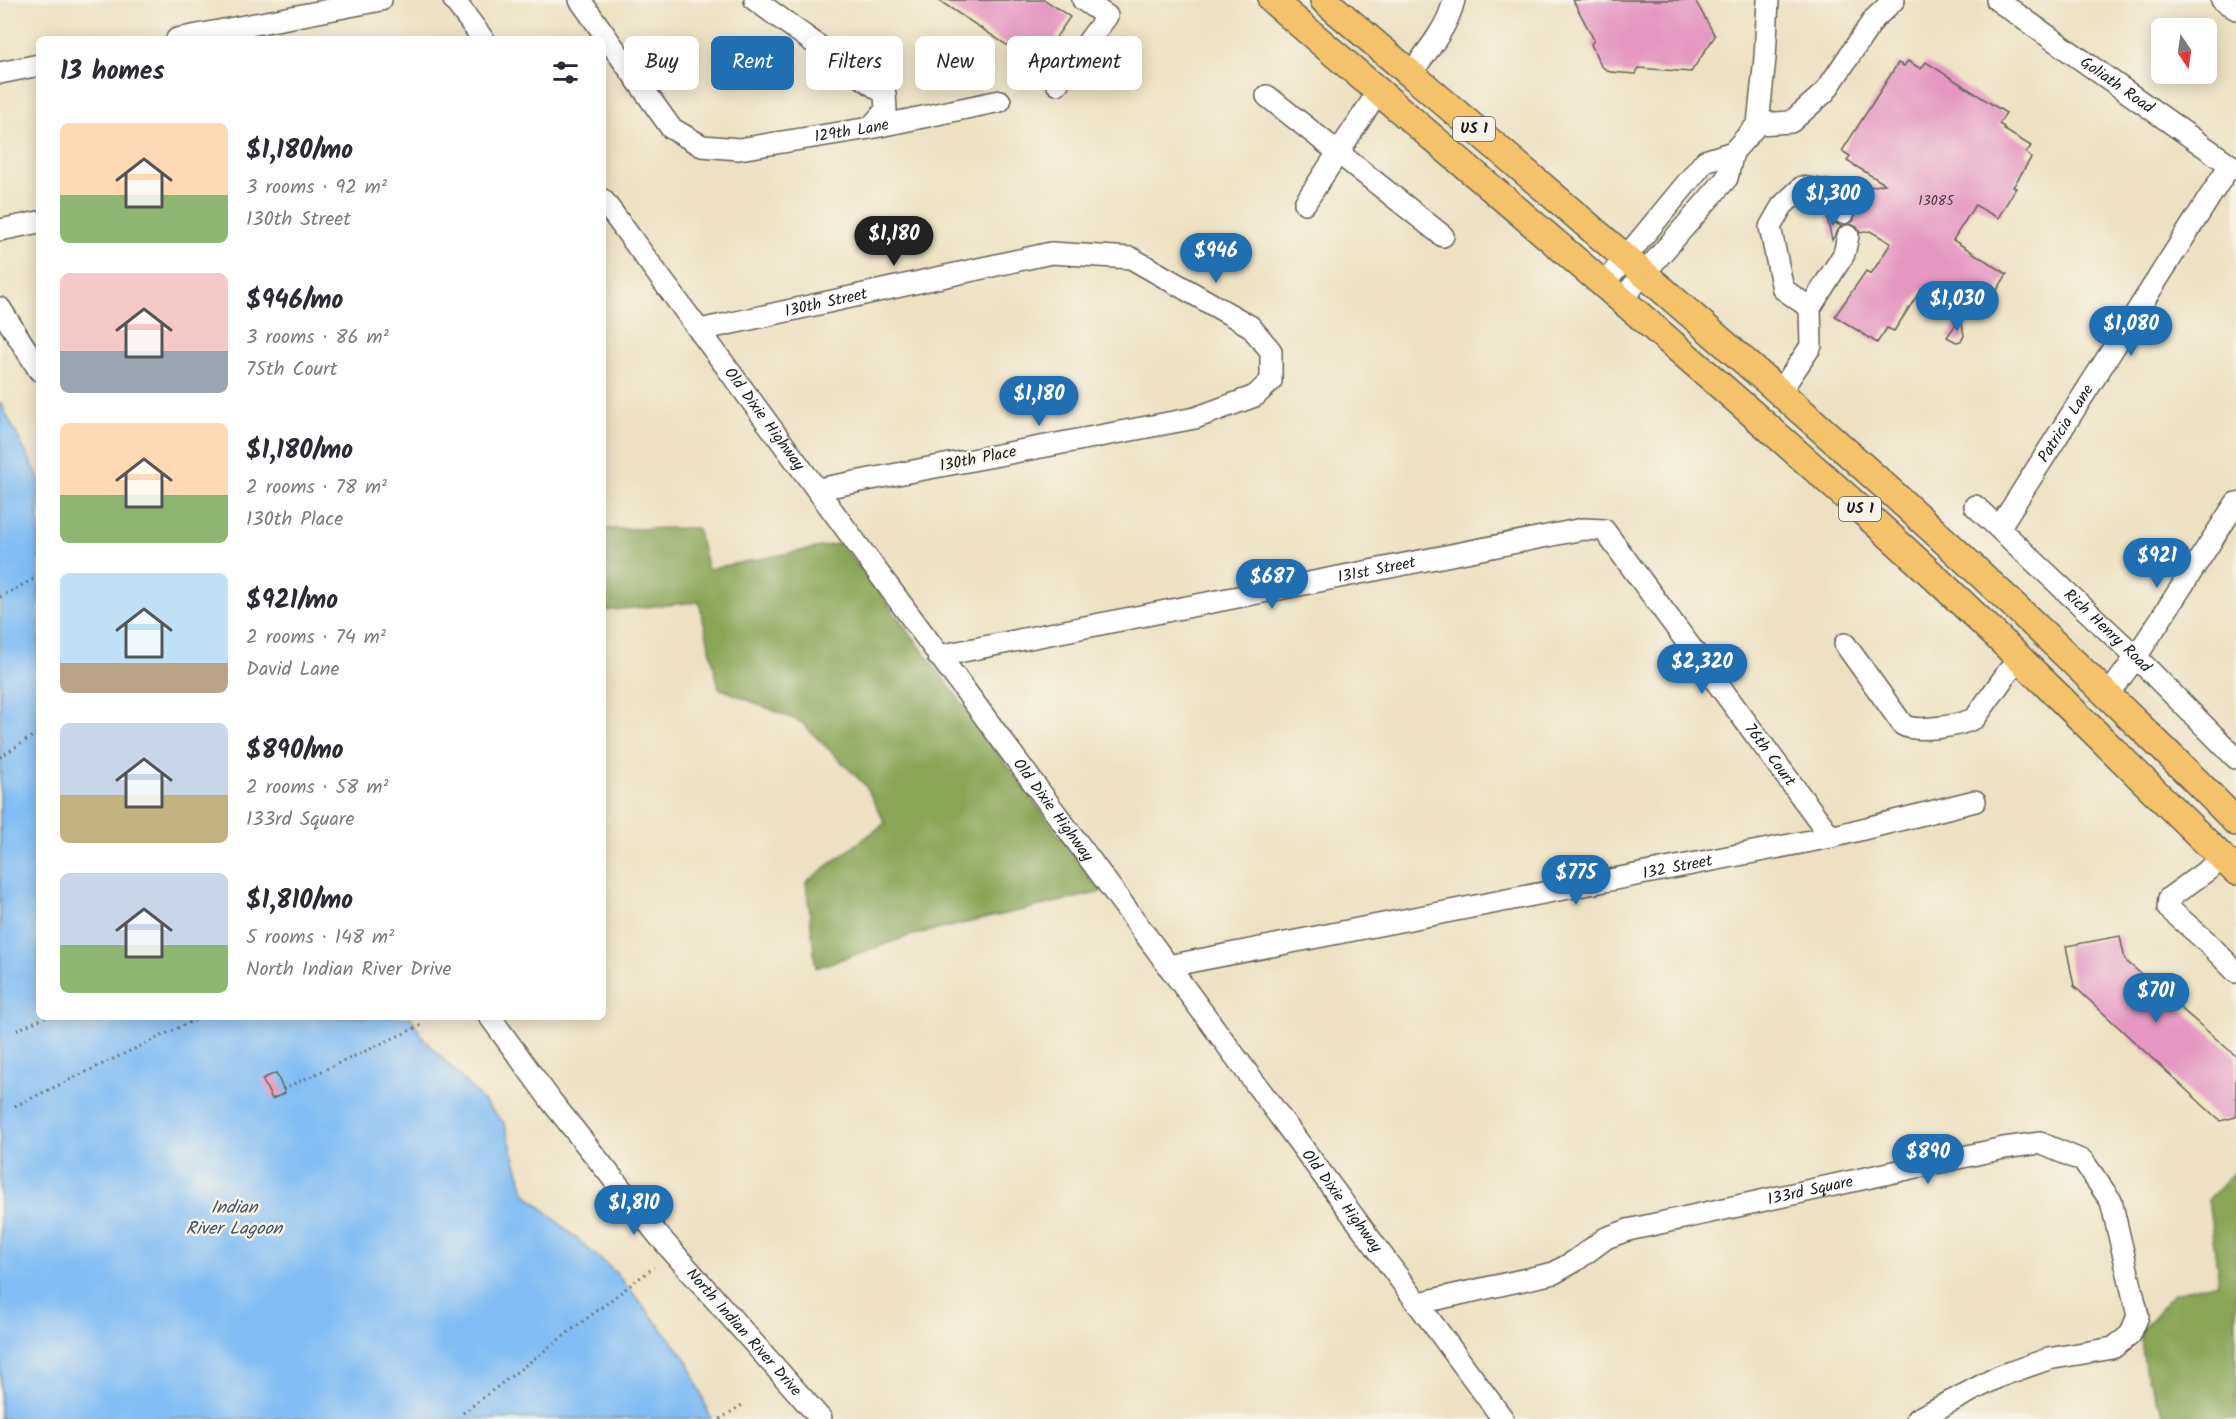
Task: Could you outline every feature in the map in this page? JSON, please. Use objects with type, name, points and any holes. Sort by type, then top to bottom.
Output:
[{"type":"main road","name":"US 1","points":[[1272,0],[1612,292],[1881,528],[2230,865]]},
{"type":"main road","name":"US 1","points":[[1324,0],[1849,453],[2233,810]]},
{"type":"street","points":[[193,36],[381,0]]},
{"type":"street","points":[[454,0],[481,36]]},
{"type":"street","name":"129th Lane","points":[[580,0],[606,36]]},
{"type":"street","points":[[755,0],[885,94],[886,110],[870,128]]},
{"type":"street","points":[[1083,0],[1107,16],[1092,36]]},
{"type":"street","points":[[1410,74],[1433,44],[1454,0]]},
{"type":"street","points":[[1612,292],[1634,266],[1705,161],[1733,152],[1758,124],[1768,0]]},
{"type":"street","points":[[1758,124],[1791,122],[1825,92],[1874,19],[1894,0]]},
{"type":"street","name":"Goliath Road","points":[[1998,0],[2233,167]]},
{"type":"street","points":[[2222,0],[2236,9]]},
{"type":"street","name":"129th Lane","points":[[606,37],[671,128],[702,146],[739,149],[870,128],[1000,101]]},
{"type":"street","points":[[0,73],[36,66]]},
{"type":"street","points":[[1305,203],[1378,92]]},
{"type":"street","points":[[1267,96],[1443,236]]},
{"type":"street","name":"Patricia Lane","points":[[1999,528],[2233,167]]},
{"type":"street","points":[[1810,308],[1783,289],[1770,227],[1782,206],[1802,187],[1833,192],[1843,213]]},
{"type":"street","name":"Old Dixie Highway","points":[[606,204],[1503,1419]]},
{"type":"street","points":[[0,230],[36,223]]},
{"type":"street","points":[[1780,392],[1811,346],[1810,308],[1844,254],[1848,236]]},
{"type":"street","name":"130th Street","points":[[700,330],[1051,253],[1093,254],[1131,258],[1250,326],[1271,351],[1271,381]]},
{"type":"street","points":[[0,308],[36,365]]},
{"type":"street","name":"130th Place","points":[[818,489],[1195,418],[1255,396],[1271,381]]},
{"type":"street","points":[[2108,695],[2136,657],[2236,503]]},
{"type":"street","name":"Rich Henry Road","points":[[1975,506],[2136,657],[2236,758]]},
{"type":"street","name":"131st Street","points":[[938,656],[1583,529],[1604,530]]},
{"type":"street","name":"76th Court","points":[[1604,530],[1831,837]]},
{"type":"street","points":[[1845,644],[1902,724],[1909,728],[1919,729],[1968,722],[1975,718],[2018,658]]},
{"type":"street","name":"132 Street","points":[[1168,966],[1831,837],[1975,801]]},
{"type":"street","points":[[2230,865],[2169,898],[2168,908],[2236,972]]},
{"type":"street","name":"North Indian River Drive","points":[[492,1020],[552,1102],[658,1235],[821,1419]]},
{"type":"street","name":"133rd Square","points":[[1419,1303],[1554,1273],[1606,1238],[1628,1230],[1992,1151],[2040,1143],[2083,1161],[2111,1201],[2138,1316],[2130,1335],[2113,1348],[2048,1359],[2000,1376],[1917,1419]]},
{"type":"path","points":[[0,597],[36,578]]},
{"type":"path","points":[[0,757],[36,734]]},
{"type":"path","points":[[17,1030],[39,1020]]},
{"type":"path","points":[[15,1106],[195,1020]]},
{"type":"path","points":[[283,1089],[424,1024]]},
{"type":"path","points":[[463,1413],[654,1267]]},
{"type":"path","points":[[720,1419],[742,1406]]},
{"type":"green space","points":[[697,528],[708,569],[841,543],[1101,892],[909,936],[816,968],[806,882],[885,823],[865,785],[801,722],[719,688],[699,602],[606,611],[606,529]]},
{"type":"green space","points":[[2236,1170],[2236,1419],[2165,1419],[2145,1370],[2140,1332],[2174,1293],[2219,1283],[2208,1200]]},
{"type":"water","name":"Indian River Lagoon","points":[[0,402],[36,472],[36,1020],[413,1020],[423,1038],[504,1123],[525,1193],[618,1275],[688,1361],[711,1419],[0,1419]]},
{"type":"building","points":[[938,0],[1045,0],[1070,17],[1057,36],[1007,36],[1007,45]]},
{"type":"building","points":[[1573,0],[1695,0],[1715,36],[1691,72],[1638,68],[1635,74],[1610,72],[1601,66],[1591,44],[1594,40]]},
{"type":"building","points":[[1908,61],[1921,69],[1926,62],[2006,113],[1999,124],[2004,127],[2003,129],[2031,146],[2026,153],[2031,158],[1998,218],[1975,205],[1953,240],[2007,274],[1981,316],[1958,301],[1960,312],[1922,288],[1894,331],[1887,328],[1877,343],[1835,316],[1866,271],[1871,274],[1891,243],[1870,231],[1860,233],[1857,227],[1850,224],[1854,220],[1855,210],[1865,208],[1860,189],[1885,184],[1847,161],[1850,156],[1842,151],[1898,63],[1904,66]]},
{"type":"building","points":[[1830,216],[1835,223],[1841,226],[1832,240],[1827,217]]},
{"type":"building","points":[[1961,317],[1964,336],[1961,341],[1956,342],[1947,337]]},
{"type":"building","points":[[2120,936],[2125,960],[2236,1056],[2236,1117],[2220,1121],[2074,986],[2066,946]]},
{"type":"building","points":[[276,1073],[285,1093],[272,1099],[262,1079]]}]
